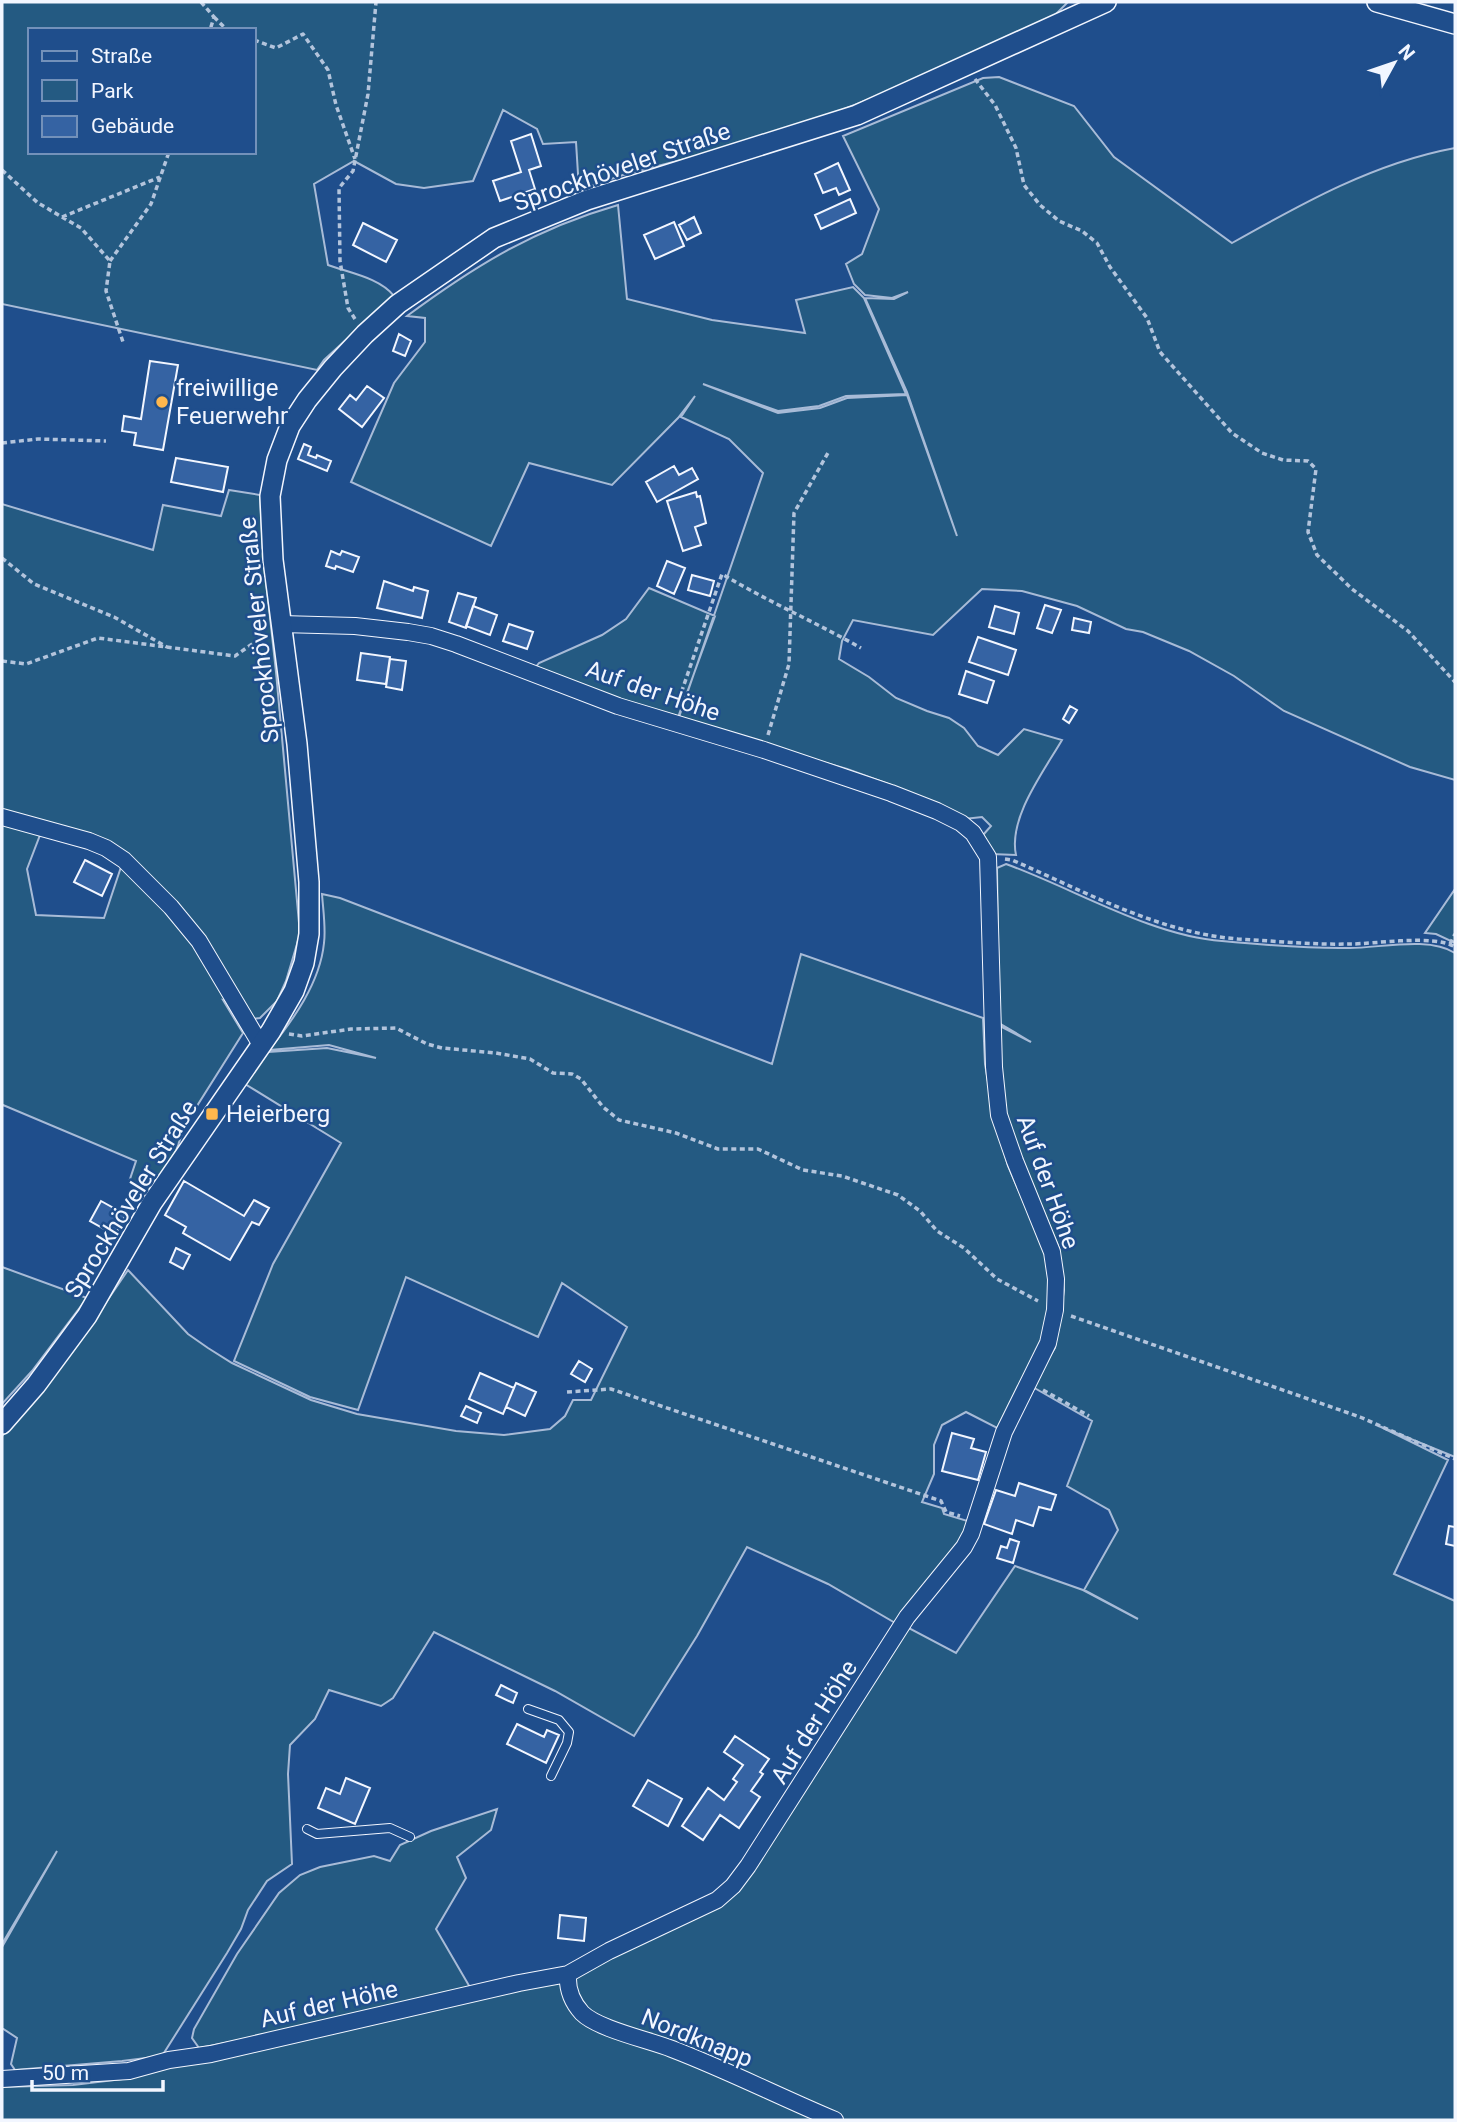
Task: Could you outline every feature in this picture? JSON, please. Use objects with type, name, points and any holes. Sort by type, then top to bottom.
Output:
[{"type":"street","name":"Sprockhöveler Straße","points":[[2,1424],[36,1385],[87,1316],[152,1203],[266,1038],[294,991],[304,963],[309,934],[309,882],[297,744],[274,560],[270,496],[276,460],[290,426],[307,400],[333,368],[398,304],[494,238],[587,200],[857,115],[1106,2]]},
{"type":"street","points":[[1377,2],[1455,24]]},
{"type":"street","name":"Auf der Höhe","points":[[2,2079],[129,2071],[169,2060],[211,2054],[568,1974],[609,1951],[717,1900],[733,1886],[803,1782],[907,1617],[964,1548],[1004,1432],[1048,1343],[1055,1310],[1056,1279],[1052,1252],[999,1115],[994,1067],[988,858],[973,833],[961,823],[937,811],[891,793],[764,750],[618,706],[431,636],[355,626],[281,624]]},
{"type":"street","points":[[2,817],[89,841],[124,860],[171,907],[200,941],[266,1038]]},
{"type":"street","name":"Nordknapp","points":[[568,1974],[567,1984],[572,1998],[584,2014],[605,2026],[672,2049],[835,2120]]},
{"type":"lane","points":[[528,1709],[559,1720],[569,1732],[567,1743],[551,1776]]},
{"type":"lane","points":[[307,1829],[317,1835],[390,1828],[410,1837]]},
{"type":"path","points":[[201,2],[225,28]]},
{"type":"path","points":[[358,324],[348,308],[340,261],[339,188],[353,171],[368,94],[376,2]]},
{"type":"path","points":[[211,28],[214,17]]},
{"type":"path","points":[[256,41],[276,48],[303,34],[328,70],[336,106],[355,160]]},
{"type":"path","points":[[966,66],[995,105],[1016,148],[1024,185],[1040,205],[1059,221],[1082,230],[1097,243],[1110,267],[1147,318],[1160,352],[1232,433],[1262,453],[1283,460],[1308,461],[1316,469],[1308,532],[1317,555],[1352,589],[1408,631],[1455,682]]},
{"type":"path","points":[[123,342],[106,291],[110,261],[150,204],[168,154]]},
{"type":"path","points":[[2,170],[38,203],[81,228],[110,261]]},
{"type":"path","points":[[62,217],[160,177]]},
{"type":"path","points":[[2,443],[38,439],[106,441]]},
{"type":"path","points":[[764,750],[789,664],[793,513],[830,451]]},
{"type":"path","points":[[2,558],[34,584],[114,617],[169,648]]},
{"type":"path","points":[[671,723],[722,574],[861,648]]},
{"type":"path","points":[[2,661],[26,664],[98,638],[235,656],[281,624]]},
{"type":"path","points":[[988,858],[1013,860],[1093,895],[1199,934],[1349,944],[1416,940],[1455,947]]},
{"type":"path","points":[[1450,944],[1455,934]]},
{"type":"path","points":[[266,1038],[351,1028],[396,1028],[427,1044],[442,1048],[530,1059],[553,1073],[572,1074],[581,1079],[603,1107],[619,1120],[676,1133],[718,1149],[758,1149],[803,1170],[842,1177],[898,1195],[920,1211],[937,1231],[964,1248],[997,1279],[1055,1310],[1360,1417],[1455,1459]]},
{"type":"path","points":[[1028,1382],[1089,1416]]},
{"type":"path","points":[[567,1392],[611,1390],[942,1501],[946,1512],[975,1521]]},
{"type":"green space","points":[[2,2],[1068,2],[1055,15],[882,94],[782,134],[623,175],[579,190],[576,142],[543,144],[537,129],[503,110],[473,181],[424,188],[396,184],[354,161],[314,184],[328,265],[373,280],[394,296],[324,360],[317,370],[2,304]]},
{"type":"green space","points":[[999,77],[1074,106],[1114,157],[1232,243],[1312,199],[1368,174],[1455,148],[1455,780],[1410,767],[1284,711],[1234,676],[1189,651],[1143,632],[1126,629],[1077,606],[1022,591],[982,589],[933,635],[853,620],[842,641],[839,659],[896,698],[949,718],[964,728],[978,746],[998,755],[1024,729],[1062,740],[1037,780],[1022,811],[1017,826],[1016,855],[991,854],[983,835],[991,826],[982,817],[964,819],[891,785],[847,769],[678,720],[763,473],[729,439],[681,417],[695,396],[678,418],[612,485],[529,463],[491,546],[351,482],[394,383],[425,342],[425,318],[407,316],[507,250],[560,225],[618,205],[627,299],[712,320],[805,333],[796,300],[853,287],[864,298],[906,394],[846,396],[819,406],[778,411],[703,384],[778,413],[820,408],[847,398],[907,395],[957,536],[907,392],[865,298],[894,299],[908,292],[892,298],[865,295],[854,284],[846,264],[862,254],[879,209],[843,136],[983,78]]},
{"type":"green space","points":[[229,490],[260,495],[263,553],[300,934],[277,1001],[260,1018],[252,1019],[200,941],[126,858],[2,816],[2,504],[153,550],[163,505],[221,516]]},
{"type":"green space","points":[[649,588],[715,616],[677,720],[535,668],[539,663],[602,635],[626,619]]},
{"type":"green space","points":[[2,821],[40,835],[27,869],[36,915],[104,918],[123,861],[170,907],[233,1002],[223,1000],[243,1033],[185,1125],[176,1151],[146,1198],[129,1182],[136,1161],[2,1106]]},
{"type":"green space","points":[[1006,864],[1140,921],[1195,937],[1318,948],[1418,944],[1432,945],[1455,953],[1455,1457],[1379,1426],[1448,1460],[1394,1574],[1455,1601],[1455,2120],[841,2120],[585,2012],[576,1999],[573,1976],[719,1904],[907,1627],[956,1653],[1015,1566],[1083,1590],[1138,1619],[1084,1590],[1118,1530],[1109,1510],[1067,1486],[1092,1421],[1031,1386],[1055,1348],[1064,1290],[1059,1248],[1003,1115],[998,1025],[1031,1042],[999,1023],[997,868]]},
{"type":"green space","points":[[1455,889],[1455,943],[1436,934],[1425,933]]},
{"type":"green space","points":[[322,894],[340,898],[772,1064],[801,954],[983,1018],[985,1064],[994,1117],[1008,1166],[1044,1249],[1049,1281],[1049,1310],[1044,1341],[1001,1430],[966,1412],[942,1425],[934,1445],[934,1474],[922,1502],[942,1508],[944,1514],[971,1522],[960,1544],[897,1624],[828,1584],[747,1547],[697,1636],[634,1736],[555,1691],[434,1632],[393,1698],[381,1706],[329,1690],[315,1719],[290,1745],[288,1774],[292,1864],[267,1881],[248,1910],[227,1953],[162,2056],[15,2070],[11,2064],[17,2038],[2,2028],[2,1947],[57,1851],[2,1944],[2,1436],[73,1351],[128,1270],[188,1334],[232,1363],[311,1400],[357,1414],[456,1431],[504,1435],[550,1429],[565,1416],[573,1400],[591,1400],[627,1327],[562,1283],[538,1337],[406,1277],[358,1410],[310,1397],[234,1361],[273,1264],[341,1143],[245,1084],[268,1052],[327,1048],[376,1058],[329,1045],[269,1050],[296,1014],[317,972],[325,937]]},
{"type":"green space","points":[[2,1267],[87,1298],[32,1371],[2,1404]]},
{"type":"green space","points":[[497,1809],[491,1830],[457,1857],[466,1878],[436,1929],[471,1989],[199,2048],[192,2038],[194,2029],[237,1954],[279,1893],[300,1875],[320,1867],[374,1856],[390,1861],[400,1845],[431,1831]]},
{"type":"green space","points":[[559,1977],[570,2002],[822,2120],[2,2120],[2,2087],[73,2085],[131,2078],[175,2064]]},
{"type":"building","points":[[531,134],[541,166],[529,170],[535,189],[500,201],[493,181],[521,172],[511,141]]},
{"type":"building","points":[[838,163],[850,190],[839,195],[836,188],[823,193],[815,174]]},
{"type":"building","points":[[850,199],[856,213],[821,229],[815,215]]},
{"type":"building","points":[[694,217],[701,233],[687,240],[679,225]]},
{"type":"building","points":[[674,222],[684,246],[655,259],[644,235]]},
{"type":"building","points":[[363,223],[397,240],[386,262],[353,245]]},
{"type":"building","points":[[399,334],[411,341],[405,356],[393,351]]},
{"type":"building","points":[[150,361],[178,365],[163,450],[134,445],[136,433],[122,431],[124,416],[141,419]]},
{"type":"building","points":[[367,386],[384,398],[362,427],[339,409],[350,395],[356,400]]},
{"type":"building","points":[[304,444],[311,447],[308,455],[316,458],[317,455],[331,461],[327,471],[298,459]]},
{"type":"building","points":[[176,458],[228,467],[223,492],[171,482]]},
{"type":"building","points":[[674,466],[679,475],[692,468],[698,479],[657,502],[646,482]]},
{"type":"building","points":[[696,492],[697,497],[700,496],[706,523],[695,527],[701,545],[683,551],[667,501]]},
{"type":"building","points":[[331,551],[340,555],[342,551],[359,557],[353,572],[336,566],[335,569],[326,566]]},
{"type":"building","points":[[667,561],[685,568],[674,594],[657,586]]},
{"type":"building","points":[[692,575],[714,581],[710,596],[688,590]]},
{"type":"building","points":[[384,581],[413,591],[414,587],[428,591],[422,618],[377,608]]},
{"type":"building","points":[[458,593],[476,598],[466,628],[449,622]]},
{"type":"building","points":[[1045,605],[1061,610],[1052,633],[1037,628]]},
{"type":"building","points":[[473,606],[497,615],[490,635],[466,626]]},
{"type":"building","points":[[995,606],[1019,613],[1014,634],[989,627]]},
{"type":"building","points":[[1074,618],[1091,622],[1089,633],[1072,630]]},
{"type":"building","points":[[509,624],[533,632],[527,649],[503,641]]},
{"type":"building","points":[[978,637],[1016,650],[1008,675],[969,662]]},
{"type":"building","points":[[361,653],[390,657],[386,684],[357,680]]},
{"type":"building","points":[[390,659],[406,661],[402,690],[386,687]]},
{"type":"building","points":[[966,671],[994,681],[987,703],[959,694]]},
{"type":"building","points":[[1070,706],[1077,710],[1069,723],[1063,719]]},
{"type":"building","points":[[85,860],[112,874],[102,896],[74,882]]},
{"type":"building","points":[[184,1181],[244,1216],[254,1200],[269,1208],[259,1225],[252,1222],[230,1260],[183,1233],[186,1227],[165,1215]]},
{"type":"building","points":[[101,1201],[126,1215],[115,1235],[90,1221]]},
{"type":"building","points":[[176,1248],[190,1255],[183,1269],[170,1262]]},
{"type":"building","points":[[579,1361],[592,1369],[585,1382],[571,1374]]},
{"type":"building","points":[[480,1373],[514,1388],[503,1414],[469,1399]]},
{"type":"building","points":[[516,1383],[536,1392],[525,1416],[506,1407]]},
{"type":"building","points":[[466,1406],[481,1413],[477,1423],[461,1416]]},
{"type":"building","points":[[952,1433],[974,1439],[971,1448],[986,1452],[978,1480],[942,1471]]},
{"type":"building","points":[[1019,1483],[1056,1495],[1051,1510],[1039,1507],[1033,1526],[1016,1520],[1012,1534],[984,1524],[996,1490],[1015,1496]]},
{"type":"building","points":[[1449,1526],[1455,1527],[1455,1546],[1446,1544]]},
{"type":"building","points":[[1010,1539],[1019,1542],[1013,1563],[997,1558],[1001,1546],[1007,1548]]},
{"type":"building","points":[[501,1685],[517,1693],[513,1703],[496,1695]]},
{"type":"building","points":[[517,1724],[544,1737],[547,1730],[559,1735],[546,1763],[507,1744]]},
{"type":"building","points":[[735,1736],[769,1759],[760,1772],[763,1774],[751,1791],[760,1797],[739,1828],[720,1815],[703,1840],[682,1826],[708,1788],[724,1800],[737,1782],[733,1779],[743,1765],[724,1752]]},
{"type":"building","points":[[346,1778],[370,1788],[355,1824],[318,1808],[326,1788],[340,1794]]},
{"type":"building","points":[[648,1780],[682,1799],[668,1826],[633,1806]]},
{"type":"building","points":[[560,1915],[586,1918],[584,1941],[558,1938]]},
{"type":"place","name":"freiwillige Feuerwehr","points":[[162,402]]},
{"type":"place","name":"Heierberg","points":[[212,1114]]}]
